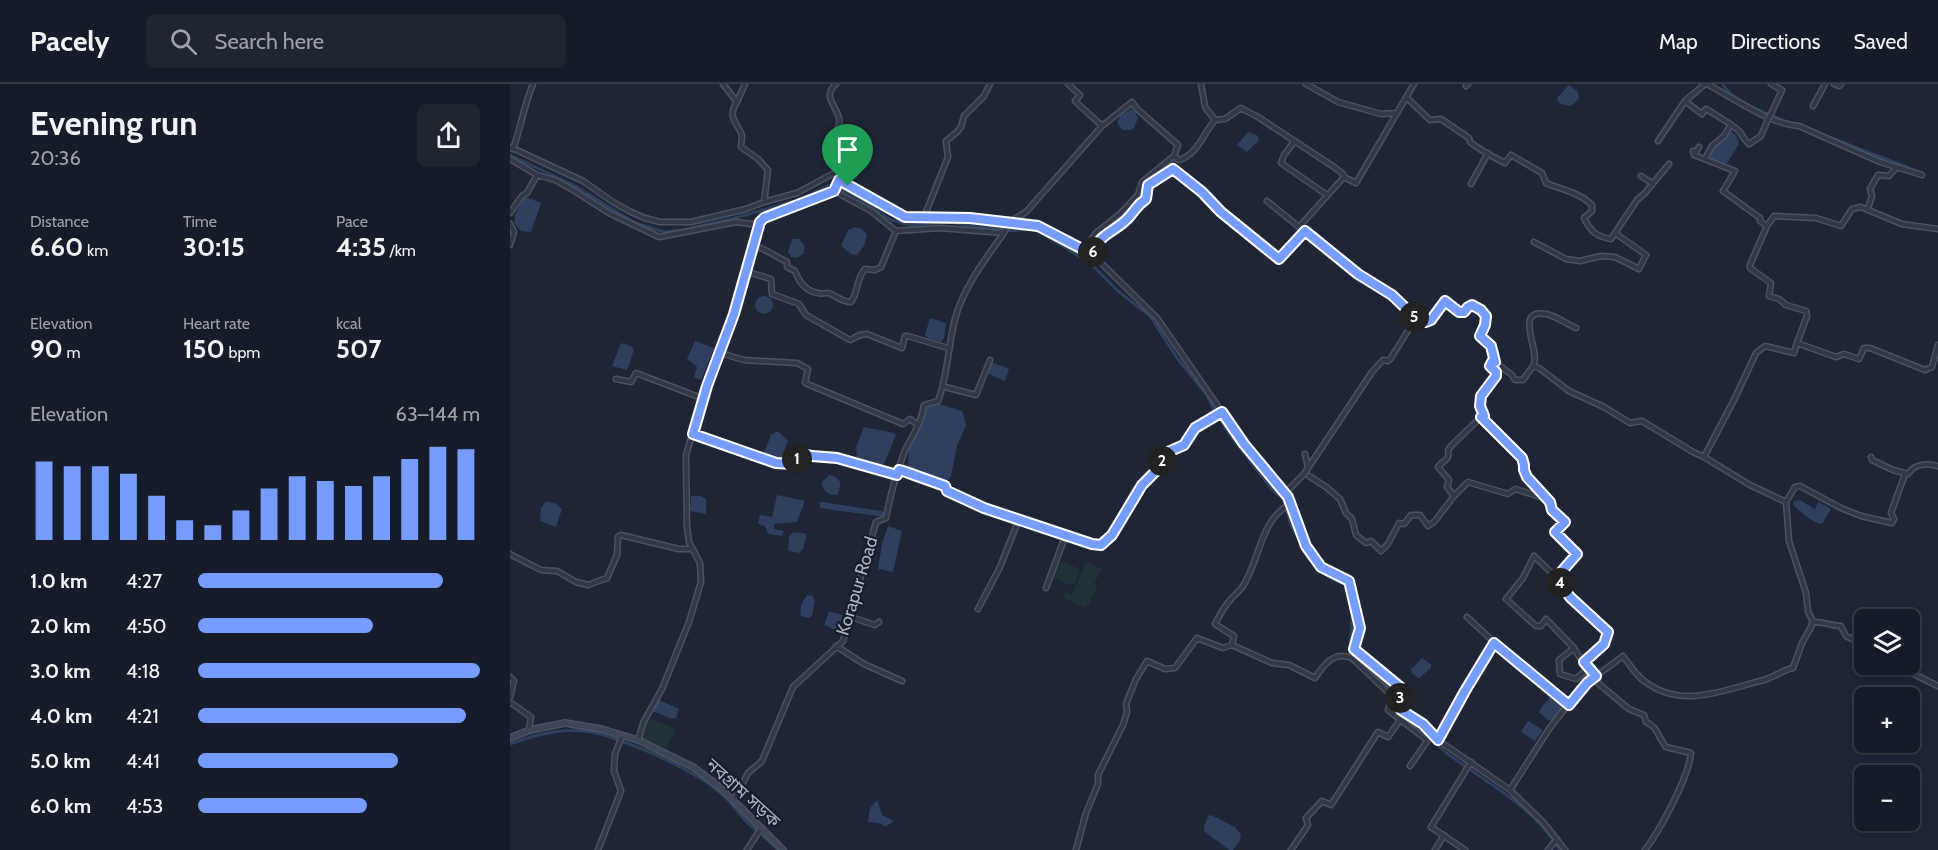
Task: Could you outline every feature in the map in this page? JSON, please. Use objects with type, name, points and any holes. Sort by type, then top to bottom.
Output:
[{"type":"main road","name":"নবগ্রাম সড়ক","points":[[510,738],[529,730],[565,723],[638,740],[693,767],[721,788],[783,850]]},
{"type":"street","points":[[533,84],[527,99],[522,124],[512,148],[583,181],[614,202],[645,218],[660,222],[691,222],[721,216],[797,193],[836,172]]},
{"type":"street","points":[[723,84],[737,102]]},
{"type":"street","points":[[745,84],[733,108],[733,113],[735,123],[742,134],[741,147],[758,159],[768,170],[764,202]]},
{"type":"street","points":[[836,84],[831,88],[829,96],[839,118],[833,146],[837,185],[896,231],[940,228],[1005,229],[1038,226],[1092,254],[1157,318],[1220,413],[1285,493],[1287,506],[1306,546],[1321,567],[1349,581],[1360,628],[1354,649],[1400,687],[1401,710],[1423,724],[1438,740],[1510,790],[1543,822],[1555,841],[1565,850]]},
{"type":"street","points":[[924,218],[948,157],[946,141],[961,127],[964,116],[984,96],[990,84]]},
{"type":"street","points":[[1068,84],[1080,95],[1075,101],[1102,126]]},
{"type":"street","points":[[1201,84],[1205,107],[1215,120]]},
{"type":"street","points":[[1306,84],[1338,102],[1381,114],[1397,113]]},
{"type":"street","points":[[1174,156],[1179,160],[1186,158],[1200,145],[1205,133],[1215,120],[1225,119],[1241,108],[1356,183],[1414,84]]},
{"type":"street","points":[[1658,141],[1685,101],[1706,84],[1775,120],[1798,126],[1922,175]]},
{"type":"street","points":[[1685,101],[1702,114],[1706,108],[1724,120],[1740,132],[1749,144],[1761,136],[1782,90],[1771,84]]},
{"type":"street","points":[[1813,106],[1825,84]]},
{"type":"street","points":[[1834,84],[1839,86],[1841,84]]},
{"type":"street","points":[[1408,99],[1430,120],[1441,119],[1469,138],[1474,145],[1505,163],[1511,155],[1542,173],[1546,183],[1579,195],[1592,205],[1592,211],[1584,219],[1592,232],[1599,237],[1611,239],[1637,200],[1646,193],[1669,164]]},
{"type":"street","points":[[990,360],[976,395],[944,387],[948,348],[956,315],[1005,229],[1026,212],[1102,126],[1132,102],[1178,146],[1174,156],[1143,182],[1138,195],[1121,213],[1096,233],[1083,250]]},
{"type":"street","points":[[1705,159],[1712,146],[1724,136],[1730,126]]},
{"type":"street","points":[[1294,142],[1281,163],[1327,195]]},
{"type":"street","points":[[1699,147],[1696,152],[1693,151],[1694,155],[1735,171],[1723,191],[1760,218],[1760,221],[1767,226]]},
{"type":"street","points":[[1471,184],[1488,153]]},
{"type":"street","points":[[510,159],[537,175],[564,185],[609,213],[659,237],[736,222],[760,225]]},
{"type":"street","points":[[1868,208],[1872,196],[1870,189],[1878,176],[1889,176],[1897,167]]},
{"type":"street","points":[[1092,254],[1096,243],[1129,217],[1135,207],[1146,199],[1148,185],[1173,169],[1279,259],[1305,231]]},
{"type":"street","points":[[510,213],[522,196],[527,193],[537,175]]},
{"type":"street","points":[[1641,176],[1652,183]]},
{"type":"street","points":[[1299,227],[1344,177]]},
{"type":"street","points":[[638,740],[644,721],[662,689],[696,601],[701,582],[700,562],[689,542],[687,527],[686,455],[734,314],[762,220],[837,185],[905,217],[970,218],[1005,229]]},
{"type":"street","points":[[1267,201],[1358,274],[1392,295],[1417,319],[1426,322],[1431,320],[1445,301],[1459,312],[1464,312],[1472,305],[1481,310],[1486,316],[1486,322],[1480,336],[1491,346],[1495,362],[1519,381],[1523,380],[1536,362],[1528,324],[1534,315],[1546,314],[1576,328]]},
{"type":"street","points":[[1704,457],[1736,398],[1756,353],[1765,346],[1794,353],[1807,316],[1806,311],[1768,296],[1771,283],[1750,268],[1767,226],[1774,216],[1813,218],[1841,226],[1852,209],[1861,207],[1902,224],[1938,229]]},
{"type":"street","points":[[1813,212],[1813,218]]},
{"type":"street","points":[[510,224],[514,232],[510,245]]},
{"type":"street","points":[[753,245],[766,249],[769,253],[787,262],[787,267],[796,272],[798,283],[806,288],[851,302],[861,273],[865,268],[875,270],[881,267],[896,231]]},
{"type":"street","points":[[1534,242],[1566,259],[1580,261],[1601,256],[1615,257],[1639,269],[1646,255],[1615,233]]},
{"type":"street","points":[[745,271],[771,279],[772,294],[799,304],[806,315],[850,340],[860,334],[867,334],[902,348],[905,336],[908,336],[948,348]]},
{"type":"street","points":[[1285,493],[1308,468],[1372,372],[1383,360],[1388,361],[1391,358],[1412,324]]},
{"type":"street","points":[[1797,343],[1836,357],[1844,354],[1859,358],[1864,348],[1870,348],[1926,370],[1932,367],[1938,345]]},
{"type":"street","points":[[720,353],[744,360],[797,363],[808,369],[805,383],[903,424],[910,419],[918,425]]},
{"type":"street","points":[[1454,496],[1447,488],[1449,480],[1438,466],[1448,460],[1448,450],[1452,445],[1484,416],[1480,406],[1481,396],[1496,376],[1496,372],[1490,366],[1492,362],[1495,362]]},
{"type":"street","points":[[1533,366],[1547,373],[1569,391],[1604,407],[1630,423],[1642,421],[1750,485],[1786,502]]},
{"type":"street","points":[[616,379],[631,382],[636,373],[704,399]]},
{"type":"street","name":"Korapur Road","points":[[734,801],[748,773],[762,761],[793,687],[843,640],[876,522],[886,518],[904,452],[918,425],[924,405],[938,401],[944,387]]},
{"type":"street","points":[[899,470],[945,486],[947,491],[984,508],[1092,544],[1104,544],[1142,485],[1155,472],[1168,452],[1184,445],[1195,428],[1220,413]]},
{"type":"street","points":[[1481,417],[1522,458],[1527,477],[1548,499],[1552,510],[1565,522],[1555,532],[1577,554],[1556,578]]},
{"type":"street","points":[[693,434],[776,463],[793,464],[799,453],[837,458],[897,475]]},
{"type":"street","points":[[1305,454],[1308,468]]},
{"type":"street","points":[[1871,457],[1872,460],[1905,474]]},
{"type":"street","points":[[1813,622],[1789,541],[1786,502],[1794,487],[1800,486],[1840,508],[1861,516],[1892,523],[1894,519],[1890,513],[1905,474],[1919,465],[1938,466]]},
{"type":"street","points":[[1309,476],[1340,499],[1346,513],[1352,519],[1356,535],[1360,540],[1366,543],[1371,541],[1381,551],[1388,544],[1399,523],[1404,524],[1411,515],[1420,515],[1428,526],[1445,513],[1454,496],[1468,482],[1508,494],[1515,489],[1548,499]]},
{"type":"street","points":[[1232,645],[1234,636],[1215,624],[1225,606],[1243,585],[1276,515],[1287,506]]},
{"type":"street","points":[[978,609],[1000,567],[1019,519]]},
{"type":"street","points":[[1046,588],[1066,534]]},
{"type":"street","points":[[510,554],[541,570],[557,571],[571,580],[588,585],[607,578],[617,555],[618,537],[621,535],[679,549],[693,549]]},
{"type":"street","points":[[1584,662],[1604,644],[1608,632],[1570,597],[1556,578],[1534,556],[1523,578],[1506,599],[1536,626],[1541,626],[1546,619],[1574,648],[1599,684],[1629,709],[1644,715],[1646,722],[1652,724],[1666,747],[1691,753],[1685,777],[1656,835],[1645,850]]},
{"type":"street","points":[[850,617],[875,625],[879,622]]},
{"type":"street","points":[[1467,617],[1494,643],[1569,705]]},
{"type":"street","points":[[1813,622],[1824,621],[1834,626],[1841,626],[1846,636],[1854,640]]},
{"type":"street","points":[[1574,648],[1559,660],[1560,674],[1576,679],[1584,672],[1594,674],[1605,671],[1623,656],[1642,680],[1665,694],[1689,697],[1753,683],[1773,677],[1785,669],[1793,668],[1813,622]]},
{"type":"street","points":[[1076,850],[1086,813],[1098,784],[1098,775],[1123,724],[1128,698],[1136,679],[1147,662],[1165,669],[1175,668],[1197,638],[1223,648],[1232,645],[1272,663],[1289,665],[1314,678],[1332,658],[1344,655],[1352,658],[1394,697],[1388,710],[1427,740]]},
{"type":"street","points":[[1438,740],[1494,643]]},
{"type":"street","points":[[836,646],[864,664],[902,681]]},
{"type":"street","points":[[1510,790],[1549,729],[1594,674]]},
{"type":"street","points":[[1916,675],[1938,686]]},
{"type":"street","points":[[510,677],[514,681],[510,697]]},
{"type":"street","points":[[510,702],[531,717],[529,730]]},
{"type":"street","points":[[1291,850],[1308,825],[1306,818],[1323,801],[1331,805],[1378,732],[1388,737],[1400,720]]},
{"type":"street","points":[[1410,766],[1432,734]]},
{"type":"street","points":[[598,850],[621,791],[614,771],[615,754],[622,735]]},
{"type":"street","points":[[1465,850],[1431,827],[1471,762]]},
{"type":"street","points":[[747,850],[761,828]]},
{"type":"street","points":[[1435,850],[1444,835]]},
{"type":"street","points":[[1548,850],[1555,841]]},
{"type":"shaded area","points":[[1059,561],[1080,569],[1075,584],[1068,585],[1052,576]]},
{"type":"shaded area","points":[[1086,562],[1102,569],[1094,584],[1098,586],[1086,609],[1063,597],[1066,592],[1072,595]]},
{"type":"shaded area","points":[[649,718],[674,728],[674,733],[666,748],[641,738]]},
{"type":"water","points":[[1569,85],[1578,92],[1579,99],[1571,106],[1560,104],[1557,98]]},
{"type":"water","points":[[1131,109],[1138,118],[1134,128],[1122,130],[1117,122],[1121,115]]},
{"type":"water","points":[[1730,131],[1736,135],[1739,144],[1726,165],[1708,158],[1716,143]]},
{"type":"water","points":[[1248,132],[1257,135],[1259,140],[1247,152],[1237,145]]},
{"type":"water","points":[[524,198],[541,203],[531,232],[521,231],[514,223],[515,215]]},
{"type":"water","points":[[855,227],[862,229],[867,235],[864,246],[857,255],[851,254],[841,246],[848,230]]},
{"type":"water","points":[[792,239],[799,239],[805,246],[803,254],[797,258],[791,257],[788,252]]},
{"type":"water","points":[[764,296],[770,299],[773,305],[770,311],[764,314],[758,311],[755,305],[758,299]]},
{"type":"water","points":[[930,318],[946,323],[944,338],[941,342],[925,335]]},
{"type":"water","points":[[695,341],[714,348],[701,380],[694,377],[697,367],[687,359]]},
{"type":"water","points":[[621,343],[631,346],[634,350],[627,370],[612,366]]},
{"type":"water","points":[[991,362],[1009,369],[1005,381],[987,373]]},
{"type":"water","points":[[933,402],[962,411],[966,425],[957,446],[951,476],[945,484],[908,471],[909,448],[927,405]]},
{"type":"water","points":[[864,427],[896,435],[884,464],[874,465],[857,458],[856,447]]},
{"type":"water","points":[[778,431],[788,441],[780,462],[763,456],[771,435]]},
{"type":"water","points":[[829,475],[836,477],[840,482],[837,495],[828,493],[823,488],[822,482]]},
{"type":"water","points":[[777,495],[805,501],[797,522],[774,524],[774,529],[784,531],[782,536],[768,534],[765,526],[758,524],[760,515],[772,517]]},
{"type":"water","points":[[691,496],[701,496],[706,499],[706,514],[690,511]]},
{"type":"water","points":[[1800,500],[1815,509],[1818,502],[1830,508],[1822,524],[1810,519],[1793,505],[1794,501]]},
{"type":"water","points":[[546,501],[557,504],[562,509],[556,527],[540,521],[541,508]]},
{"type":"water","points":[[819,503],[885,513],[884,517],[820,508]]},
{"type":"water","points":[[888,526],[902,531],[893,572],[878,569]]},
{"type":"water","points":[[793,532],[807,534],[803,549],[799,553],[788,551],[789,537]]},
{"type":"water","points":[[808,595],[813,596],[815,601],[812,616],[808,618],[801,616],[800,610]]},
{"type":"water","points":[[829,611],[843,615],[838,631],[824,625]]},
{"type":"water","points":[[1422,658],[1431,664],[1431,668],[1419,678],[1412,674],[1411,669]]},
{"type":"water","points":[[1549,693],[1558,696],[1561,708],[1559,714],[1549,721],[1539,712],[1549,699]]},
{"type":"water","points":[[659,700],[679,709],[676,718],[652,711]]},
{"type":"water","points":[[1528,721],[1543,730],[1535,741],[1521,732]]},
{"type":"water","points":[[876,801],[882,815],[894,821],[887,826],[868,822],[870,808]]},
{"type":"water","points":[[1211,815],[1235,827],[1241,834],[1240,841],[1233,850],[1229,850],[1204,831],[1208,816]]},
{"type":"waterway","points":[[1723,84],[1733,95],[1751,106],[1787,122],[1801,125]]},
{"type":"waterway","points":[[1821,134],[1922,173]]},
{"type":"waterway","points":[[510,155],[575,186],[635,223],[665,232],[735,218],[795,201],[831,185],[848,192],[891,220],[909,225],[949,222],[1001,228],[1008,231],[1029,229],[1041,232],[1091,264],[1119,292],[1150,316],[1177,358],[1207,395],[1230,435],[1274,492],[1283,498],[1291,525],[1308,558],[1328,577],[1345,585],[1349,594],[1352,620],[1350,649],[1355,658],[1390,689],[1395,696],[1396,711],[1414,728]]},
{"type":"waterway","points":[[1361,391],[1373,375]]},
{"type":"waterway","points":[[1308,471],[1321,453]]},
{"type":"waterway","points":[[1289,494],[1301,479]]},
{"type":"waterway","points":[[510,744],[537,735],[564,731],[591,732],[618,740]]},
{"type":"waterway","points":[[1420,732],[1523,808],[1537,821],[1560,850]]},
{"type":"waterway","points":[[621,741],[662,758],[716,789],[747,823],[778,850]]},
{"type":"route","points":[[1173,169],[1279,259],[1305,231],[1358,274],[1392,295],[1417,319],[1426,322],[1431,320],[1445,301],[1459,312],[1464,312],[1472,305],[1481,310],[1486,316],[1486,322],[1480,336],[1491,346],[1495,362],[1492,362],[1490,366],[1496,372],[1496,376],[1481,396],[1480,408],[1484,416],[1481,417],[1522,458],[1527,477],[1550,502],[1552,510],[1565,522],[1555,532],[1577,554],[1556,578],[1570,597],[1608,632],[1604,644],[1584,662],[1596,676],[1587,683],[1569,705],[1494,643],[1438,740],[1423,724],[1401,710],[1400,687],[1354,649],[1360,628],[1349,581],[1321,567],[1306,546],[1288,497],[1244,444],[1222,412],[1195,428],[1184,445],[1168,452],[1155,472],[1142,485],[1112,535],[1101,545],[1060,534],[984,508],[947,491],[945,486],[903,471],[899,470],[897,475],[837,458],[799,453],[793,464],[784,465],[693,434],[707,386],[734,314],[760,222],[767,217],[834,191],[839,180],[848,186],[905,217],[970,218],[1038,226],[1092,254],[1096,243],[1107,232],[1129,217],[1135,207],[1146,199],[1148,185],[1173,169]]}]
